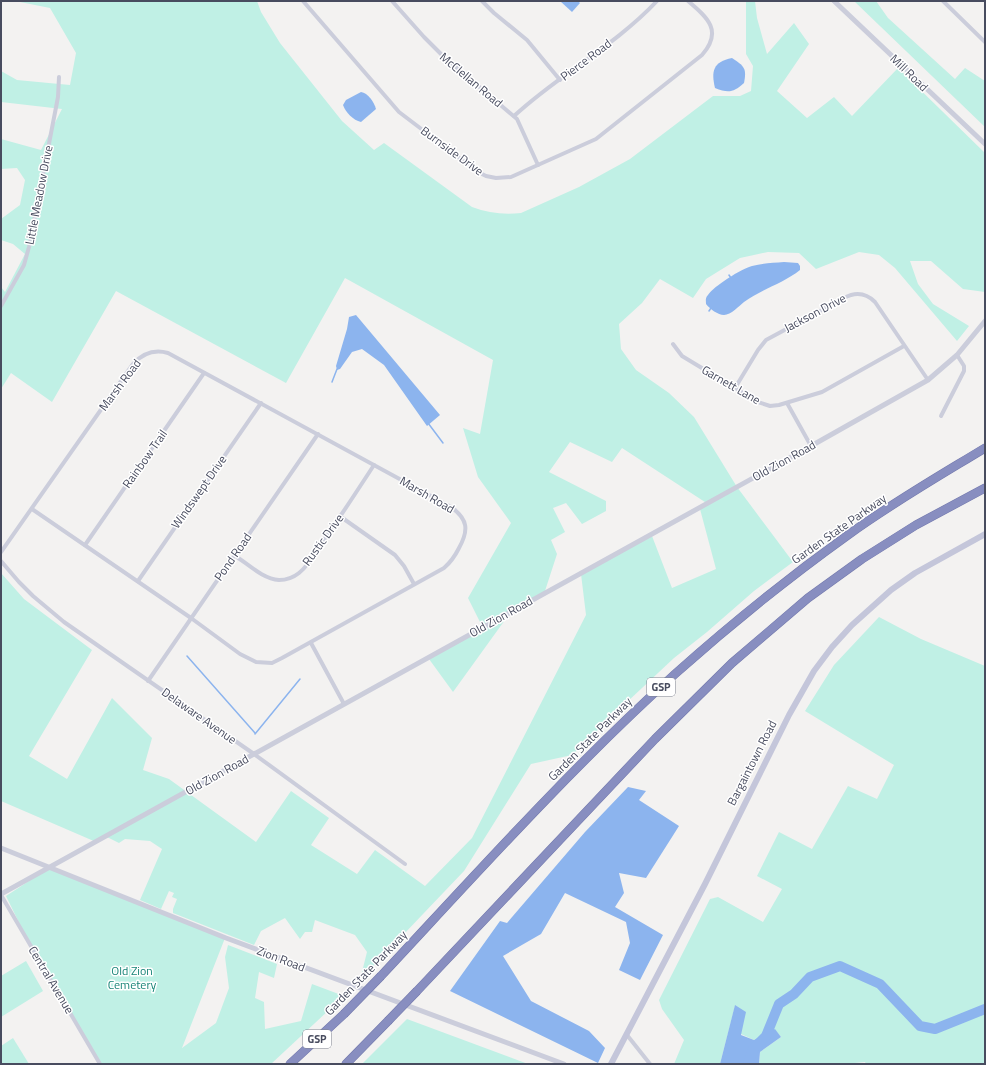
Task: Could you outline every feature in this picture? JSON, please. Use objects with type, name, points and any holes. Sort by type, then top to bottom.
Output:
[{"type":"highway","name":"Garden State Parkway","points":[[290,1064],[344,1014],[381,976],[584,761],[638,708],[692,660],[799,571],[849,534],[895,503],[985,448]]},
{"type":"highway","name":"GSP","points":[[346,1064],[388,1022],[650,745],[732,663],[808,598],[862,559],[916,525],[985,488]]},
{"type":"main road","name":"Bargaintown Road","points":[[611,1064],[789,715],[818,666],[852,625],[891,590],[927,566],[985,534]]},
{"type":"street","name":"Burnside Drive","points":[[304,1],[397,109],[478,172],[489,177],[504,178],[515,175],[596,139],[702,55],[710,44],[712,32],[706,17],[688,1]]},
{"type":"street","name":"McClellan Road","points":[[392,1],[443,56],[514,116],[519,122],[538,165]]},
{"type":"street","points":[[482,1],[494,14],[527,40],[560,80]]},
{"type":"street","name":"Pierce Road","points":[[514,116],[538,95],[636,22],[657,1]]},
{"type":"street","name":"Mill Road","points":[[834,1],[985,144]]},
{"type":"street","points":[[943,1],[985,42]]},
{"type":"street","name":"Little Meadow Drive","points":[[1,306],[18,277],[30,247],[58,97],[59,77]]},
{"type":"street","name":"Jackson Drive","points":[[735,388],[761,344],[766,340],[852,295],[860,294],[873,300],[928,380]]},
{"type":"street","name":"Old Zion Road","points":[[1,895],[928,380],[958,355],[985,321]]},
{"type":"street","name":"Garnett Lane","points":[[673,344],[682,356],[735,388],[767,405],[777,406],[828,389],[904,346]]},
{"type":"street","name":"Marsh Road","points":[[1,552],[137,359],[156,350],[168,353],[451,506],[465,522],[466,534],[451,561],[444,568],[311,643],[272,663],[256,662],[240,654],[138,581],[32,509]]},
{"type":"street","points":[[941,416],[964,371],[964,366],[958,355]]},
{"type":"street","name":"Rainbow Trail","points":[[85,545],[204,373]]},
{"type":"street","name":"Windswept Drive","points":[[138,581],[261,403]]},
{"type":"street","points":[[787,403],[811,446]]},
{"type":"street","name":"Pond Road","points":[[148,681],[318,434]]},
{"type":"street","name":"Rustic Drive","points":[[234,555],[272,579],[281,580],[299,574],[374,465]]},
{"type":"street","points":[[340,516],[395,555],[404,566],[414,584]]},
{"type":"street","name":"Delaware Avenue","points":[[1,560],[19,582],[49,610],[254,754],[405,864]]},
{"type":"street","points":[[311,643],[344,704]]},
{"type":"street","name":"Zion Road","points":[[1,848],[226,938],[564,1064]]},
{"type":"street","name":"Central Avenue","points":[[1,895],[100,1064]]},
{"type":"street","points":[[627,1035],[650,1064]]},
{"type":"green space","points":[[15,1],[257,1],[261,12],[280,43],[342,121],[374,150],[384,143],[472,207],[502,214],[521,213],[579,187],[630,159],[713,96],[740,96],[751,91],[753,66],[746,54],[746,1],[755,1],[757,18],[767,54],[794,23],[809,44],[777,91],[807,118],[834,97],[852,116],[898,68],[985,153],[985,292],[963,289],[931,261],[910,261],[918,284],[933,304],[969,326],[957,341],[895,268],[879,255],[859,252],[816,269],[799,253],[768,252],[740,258],[706,279],[693,298],[660,279],[642,303],[619,324],[621,349],[636,370],[669,393],[694,417],[737,487],[793,562],[754,591],[707,632],[674,658],[572,755],[531,764],[464,871],[363,977],[361,976],[367,952],[355,935],[315,920],[312,932],[305,932],[300,939],[285,918],[261,931],[254,945],[173,913],[177,899],[172,897],[174,893],[169,891],[161,909],[140,900],[162,849],[150,841],[125,839],[119,843],[107,837],[96,842],[1,801],[1,573],[24,599],[92,650],[29,756],[67,779],[112,698],[152,738],[143,770],[169,779],[256,842],[291,791],[329,818],[311,845],[357,874],[375,850],[425,886],[472,838],[586,615],[581,574],[652,536],[672,588],[716,569],[700,509],[708,504],[622,448],[612,462],[570,442],[549,472],[606,501],[606,511],[582,524],[566,503],[553,508],[565,532],[551,540],[557,554],[544,594],[510,613],[453,692],[429,659],[483,628],[468,598],[511,523],[478,477],[463,428],[480,434],[493,360],[345,278],[286,383],[116,291],[52,402],[11,373],[1,389],[1,287],[5,292],[25,254],[13,244],[1,240],[1,219],[20,205],[25,180],[17,168],[1,169],[1,139],[41,150],[62,109],[1,102],[1,71],[17,80],[70,85],[76,53],[50,8]]},
{"type":"green space","points":[[854,1],[876,1],[888,18],[955,79],[965,68],[985,81],[985,127]]},
{"type":"green space","points":[[879,617],[921,639],[985,666],[985,1064],[866,1064],[865,1062],[854,1064],[759,1064],[760,1052],[781,1037],[775,1030],[754,1040],[741,1034],[735,1006],[720,1064],[674,1064],[684,1040],[662,1009],[659,1000],[710,899],[718,897],[763,922],[782,889],[757,876],[779,832],[812,849],[848,786],[877,799],[894,765],[805,711],[834,665]]},
{"type":"green space","name":"Old Zion Cemetery","points":[[49,868],[225,938],[182,1048],[216,1023],[229,988],[225,957],[228,945],[277,964],[274,978],[259,972],[255,998],[264,1002],[265,1029],[301,1021],[312,984],[344,996],[271,1064],[100,1064],[30,945],[6,896]]},
{"type":"green space","points":[[26,961],[43,991],[1,1017],[1,976]]},
{"type":"green space","points":[[407,1019],[528,1064],[362,1064]]},
{"type":"green space","points":[[13,1038],[29,1064],[1,1064],[1,1046]]},
{"type":"water","points":[[560,1],[578,1],[580,3],[572,12]]},
{"type":"water","points":[[732,58],[744,68],[744,83],[737,89],[730,91],[723,91],[715,88],[713,77],[715,68],[721,62]]},
{"type":"water","points":[[361,92],[370,98],[376,109],[361,122],[350,116],[343,105],[346,100]]},
{"type":"water","points":[[784,262],[798,263],[800,270],[787,279],[751,297],[729,314],[719,314],[706,304],[706,297],[711,291],[728,278],[741,271],[756,265]]},
{"type":"water","points":[[356,315],[440,415],[427,426],[384,365],[362,349],[352,352],[340,369],[337,370],[336,366],[349,317]]},
{"type":"water","points":[[628,787],[646,791],[639,800],[679,826],[646,878],[619,873],[624,893],[615,907],[663,935],[640,980],[619,970],[630,943],[626,922],[565,893],[541,934],[503,956],[531,1001],[589,1031],[605,1048],[598,1063],[450,991],[500,921],[507,923],[585,832]]},
{"type":"water","points":[[735,1005],[746,1012],[741,1035],[754,1040],[775,1029],[781,1037],[760,1052],[759,1064],[720,1064]]},
{"type":"waterway","points":[[332,382],[337,369]]},
{"type":"waterway","points":[[428,423],[443,443]]},
{"type":"waterway","points":[[187,656],[255,733]]},
{"type":"waterway","points":[[255,734],[300,679]]},
{"type":"waterway","points":[[748,1064],[753,1049],[766,1036],[779,1004],[794,994],[810,977],[840,966],[880,984],[920,1026],[935,1029],[985,1009]]}]
